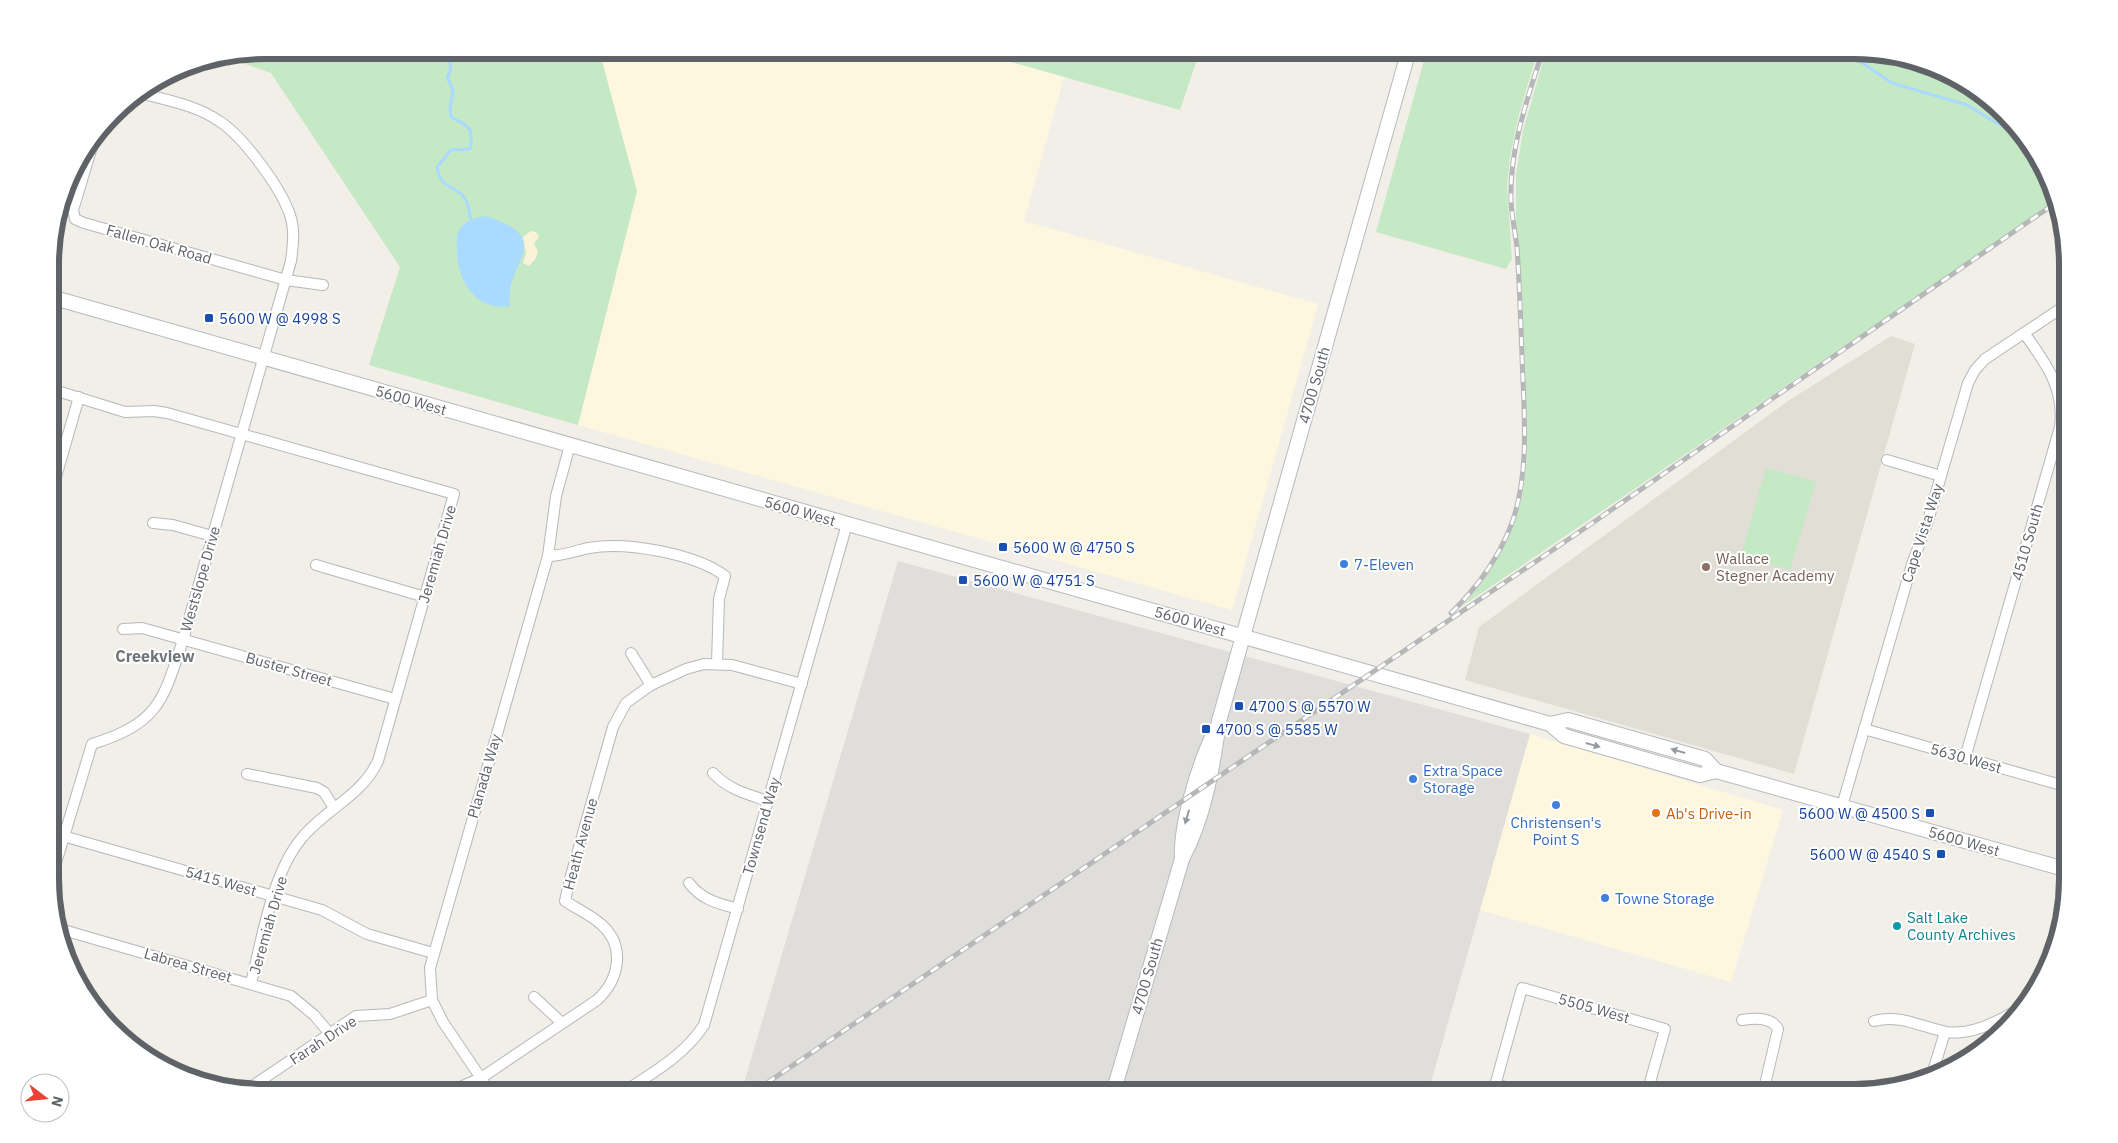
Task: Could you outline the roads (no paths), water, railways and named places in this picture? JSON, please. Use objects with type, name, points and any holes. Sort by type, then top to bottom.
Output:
[{"type":"main road","name":"4700 South","points":[[1116,1084],[1182,858],[1181,840],[1206,750],[1219,721],[1406,59]]},
{"type":"main road","name":"5600 West","points":[[59,300],[1550,724],[1568,720],[1705,759],[1716,771],[2059,867]]},
{"type":"street","name":"Westslope Drive","points":[[59,851],[92,744],[114,738],[134,727],[153,711],[164,696],[183,640],[291,261],[294,235],[290,216],[282,196],[239,137],[219,121],[194,108],[147,95]]},
{"type":"street","name":"Fallen Oak Road","points":[[89,156],[73,210],[75,219],[286,280],[323,285]]},
{"type":"street","name":"Cape Vista Way","points":[[1842,806],[1912,564],[1925,530],[1971,376],[1985,359],[2059,310]]},
{"type":"street","name":"4510 South","points":[[2024,333],[2053,376],[2059,397]]},
{"type":"street","name":"Jeremiah Drive","points":[[59,391],[125,412],[154,411],[167,413],[454,494],[378,761],[363,785],[311,827],[289,856],[274,896],[251,983]]},
{"type":"street","points":[[59,465],[78,397]]},
{"type":"street","name":"4510 South","points":[[1965,758],[2059,430]]},
{"type":"street","name":"Planada Way","points":[[484,1084],[443,1022],[432,1000],[430,977],[433,953],[548,556],[556,496],[570,445]]},
{"type":"street","points":[[1887,460],[1941,476]]},
{"type":"street","points":[[153,523],[173,525],[212,536]]},
{"type":"street","name":"Townsend Way","points":[[635,1084],[681,1053],[692,1042],[704,1025],[847,524]]},
{"type":"street","points":[[548,556],[563,556],[590,548],[618,546],[646,548],[712,567],[725,576],[719,599],[717,663]]},
{"type":"street","points":[[316,565],[425,597]]},
{"type":"street","name":"Buster Street","points":[[123,629],[142,628],[395,699]]},
{"type":"street","points":[[631,653],[652,685]]},
{"type":"street","name":"Heath Avenue","points":[[466,1084],[480,1078],[601,997],[616,974],[618,960],[610,933],[602,924],[565,901],[572,869],[616,717],[626,703],[652,685],[686,670],[717,663],[744,668],[802,684]]},
{"type":"street","name":"5630 West","points":[[1864,729],[2059,784]]},
{"type":"street","points":[[713,773],[724,785],[736,791],[768,801]]},
{"type":"street","points":[[246,774],[317,788],[324,792],[334,808]]},
{"type":"street","name":"5415 West","points":[[63,836],[274,896],[333,915],[372,936],[433,953]]},
{"type":"street","points":[[689,883],[706,900],[738,909]]},
{"type":"street","name":"Labrea Street","points":[[66,931],[291,996],[314,1015],[330,1034]]},
{"type":"street","name":"5505 West","points":[[1495,1084],[1522,988],[1665,1029],[1650,1084]]},
{"type":"street","points":[[534,996],[562,1023]]},
{"type":"street","name":"Farah Drive","points":[[255,1084],[356,1016],[390,1014],[432,1000]]},
{"type":"street","points":[[1874,1021],[1896,1018],[1945,1032],[1957,1032],[1977,1028],[2010,1012]]},
{"type":"street","points":[[1742,1020],[1763,1020],[1774,1023],[1778,1029],[1765,1084]]},
{"type":"street","points":[[1934,1069],[1945,1032]]},
{"type":"water","points":[[486,216],[508,225],[520,234],[524,243],[523,253],[510,290],[510,306],[486,304],[477,298],[464,281],[460,270],[458,232],[466,222]]},
{"type":"waterway","points":[[448,59],[451,66],[447,77],[453,90],[450,108],[451,117],[469,128],[471,141],[470,149],[451,150],[437,167],[443,182],[457,191],[466,200],[471,221]]},
{"type":"waterway","points":[[1856,59],[1892,83],[1967,105],[2008,130]]},
{"type":"railway","points":[[1451,613],[1478,583],[1501,548],[1512,523],[1521,488],[1524,416],[1518,264],[1511,208],[1511,183],[1520,125],[1540,59]]},
{"type":"railway","points":[[765,1084],[1588,526],[2051,206]]},
{"type":"place","name":"5600 W @ 4998 S","points":[[209,318]]},
{"type":"place","name":"5600 W @ 4750 S","points":[[1003,547]]},
{"type":"place","name":"7-Eleven","points":[[1344,564]]},
{"type":"place","name":"Wallace Stegner Academy","points":[[1706,567]]},
{"type":"place","name":"5600 W @ 4751 S","points":[[963,580]]},
{"type":"place","name":"4700 S @ 5570 W","points":[[1239,706]]},
{"type":"place","name":"4700 S @ 5585 W","points":[[1206,729]]},
{"type":"place","name":"Extra Space Storage","points":[[1413,779]]},
{"type":"place","name":"Christensen's Point S","points":[[1556,805]]},
{"type":"place","name":"Ab's Drive-in","points":[[1656,813]]},
{"type":"place","name":"5600 W @ 4500 S","points":[[1930,813]]},
{"type":"place","name":"5600 W @ 4540 S","points":[[1941,854]]},
{"type":"place","name":"Towne Storage","points":[[1605,898]]},
{"type":"place","name":"Salt Lake County Archives","points":[[1897,926]]},
{"type":"district","name":"Creekview","points":[[155,656]]}]
